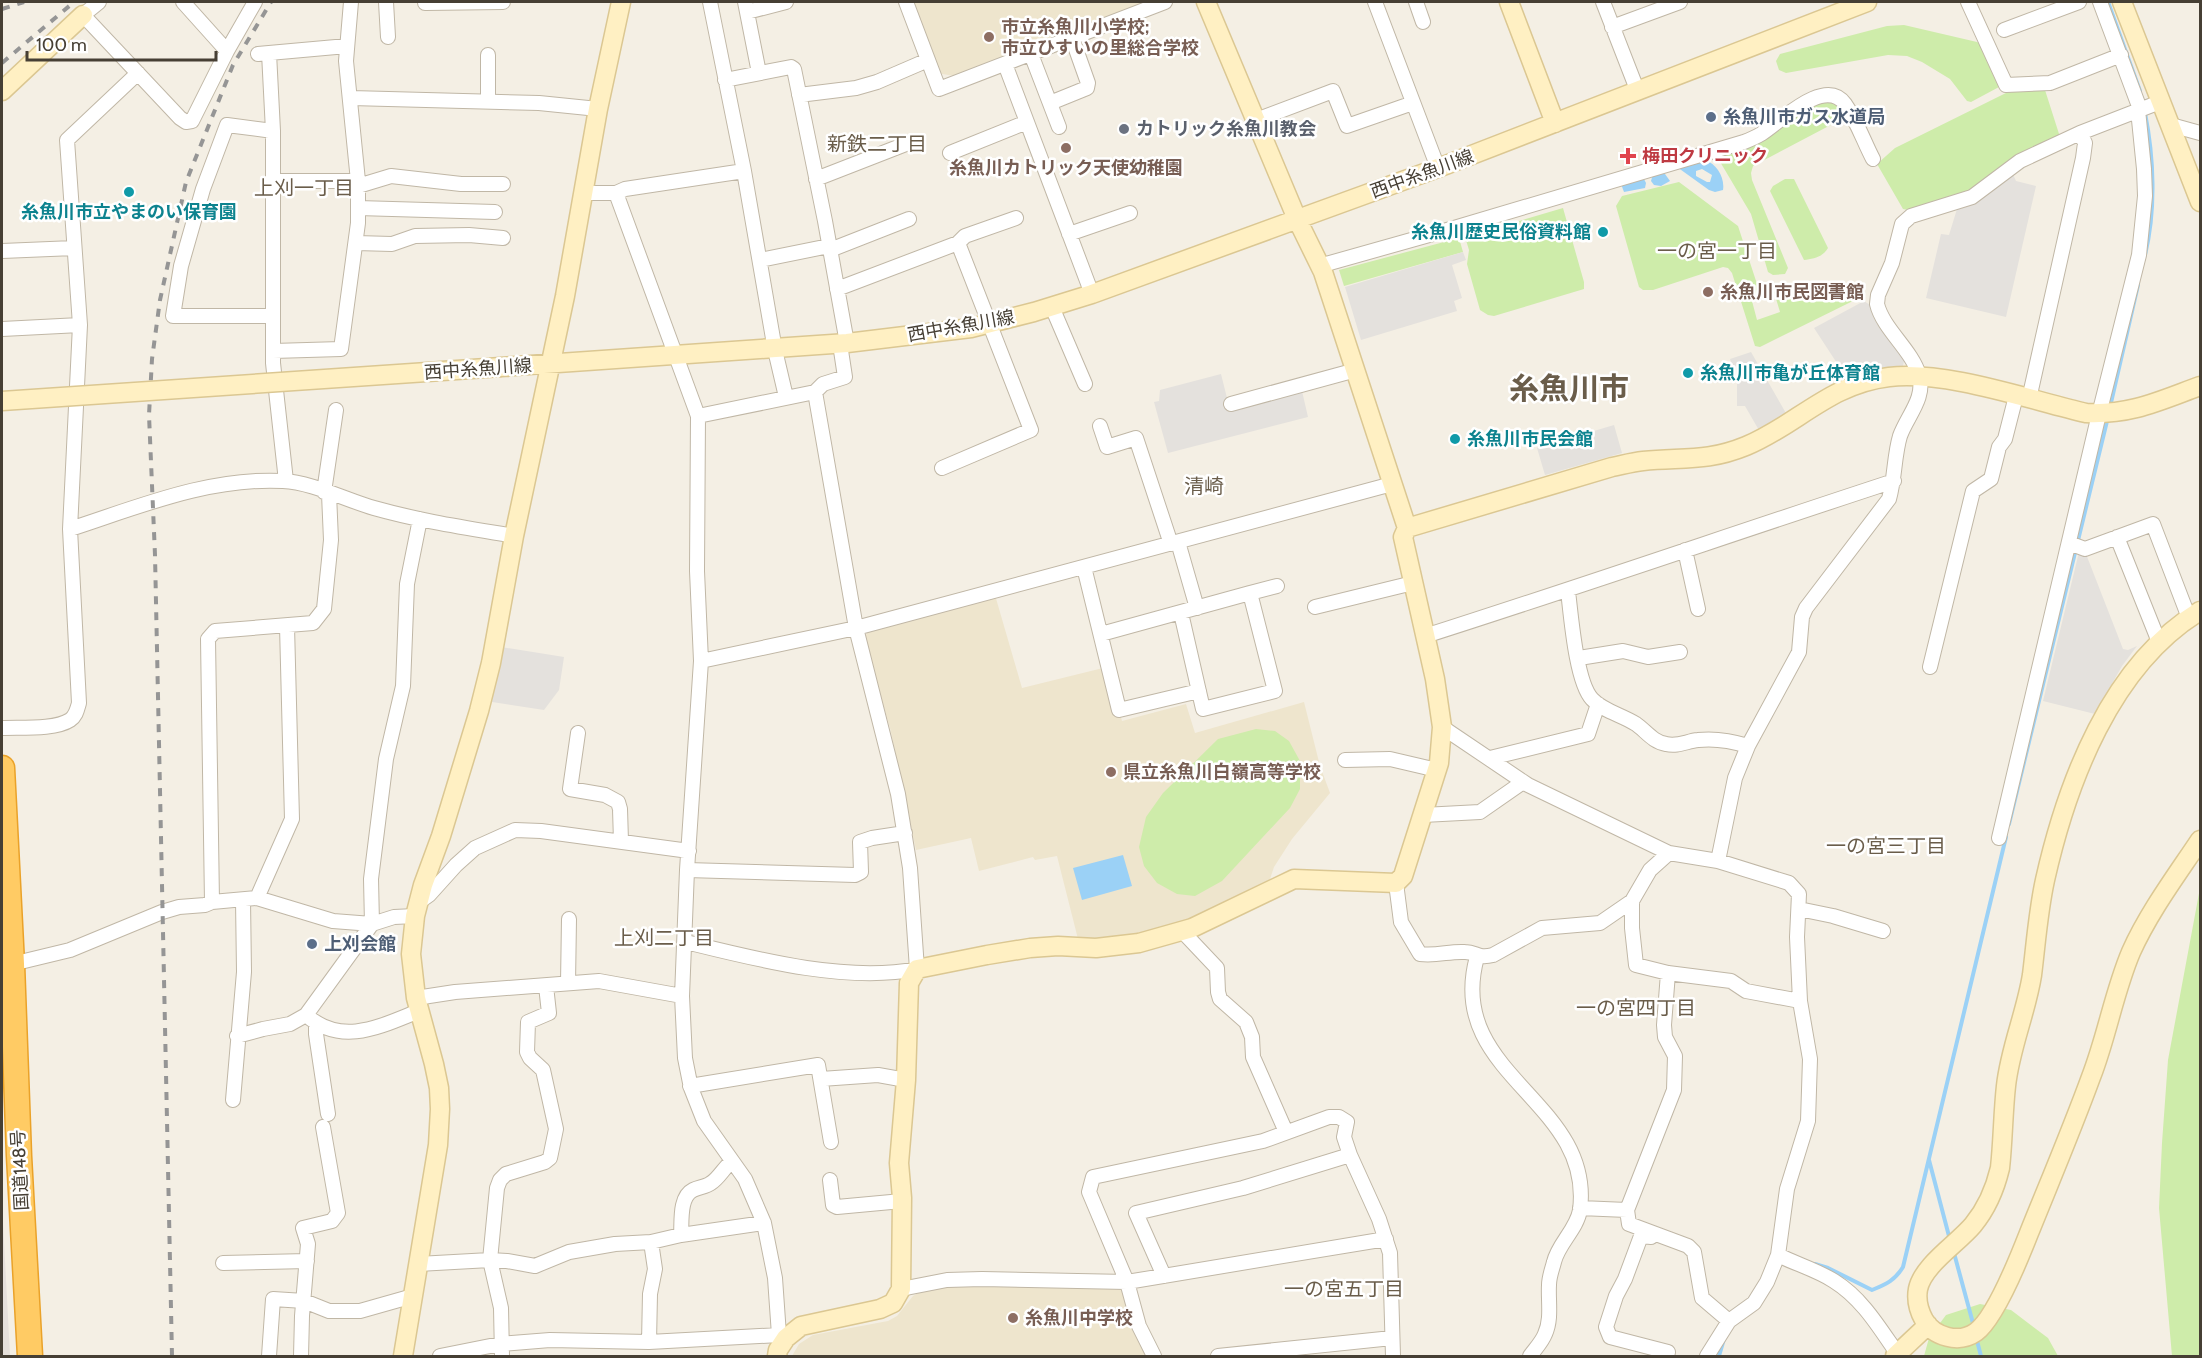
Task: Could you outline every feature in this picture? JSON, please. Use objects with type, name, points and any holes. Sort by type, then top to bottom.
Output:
[{"type":"highway","name":"国道148号","points":[[2,768],[12,964],[10,1156],[30,1356]]},
{"type":"street","points":[[2,91],[99,2]]},
{"type":"street","points":[[183,2],[227,51]]},
{"type":"street","points":[[83,15],[186,122],[192,121],[227,51],[255,2]]},
{"type":"street","points":[[273,351],[341,349],[356,243],[358,208],[358,183],[346,61],[351,2]]},
{"type":"street","points":[[386,2],[388,37]]},
{"type":"street","points":[[425,3],[503,2]]},
{"type":"street","points":[[403,1356],[438,1145],[440,1109],[439,1088],[418,1005],[411,954],[417,909],[491,663],[514,536],[549,365],[566,296],[598,109],[621,2]]},
{"type":"street","points":[[710,2],[744,171],[775,350],[786,397]]},
{"type":"street","points":[[759,73],[746,7],[786,2]]},
{"type":"street","points":[[906,2],[939,89],[1165,2]]},
{"type":"street","points":[[1206,2],[1297,219],[1320,266],[1407,528],[1403,537],[1435,679],[1442,728],[1437,770],[1403,876],[1396,884],[1401,922],[1420,954],[1437,956],[1468,952],[1477,957],[1493,955],[1542,928],[1600,923],[1632,902],[1650,870],[1669,853]]},
{"type":"street","points":[[1375,2],[1438,168]]},
{"type":"street","points":[[1416,2],[1423,22]]},
{"type":"street","points":[[1509,2],[1555,123]]},
{"type":"street","points":[[1603,2],[1638,92]]},
{"type":"street","points":[[1612,27],[1680,2]]},
{"type":"street","name":"西中糸魚川線","points":[[2,401],[775,350],[971,328],[1092,294],[1438,168],[1867,2]]},
{"type":"street","points":[[1968,2],[2006,85],[2049,83],[2121,55]]},
{"type":"street","points":[[2004,30],[2079,2]]},
{"type":"street","points":[[1999,838],[2139,255],[2143,221],[2144,169],[2139,110],[2100,2]]},
{"type":"street","points":[[2122,2],[2200,202]]},
{"type":"street","points":[[1050,103],[1087,88],[1088,84],[1072,38]]},
{"type":"street","points":[[286,481],[273,351],[273,131],[264,54],[347,46]]},
{"type":"street","points":[[1031,54],[1059,127]]},
{"type":"street","points":[[488,55],[488,101]]},
{"type":"street","points":[[799,95],[856,88],[877,82],[928,60]]},
{"type":"street","points":[[1005,64],[1092,294]]},
{"type":"street","points":[[698,416],[815,392],[822,384],[845,376],[837,289],[795,72],[791,67],[725,80]]},
{"type":"street","points":[[2,728],[60,724],[76,713],[79,703],[69,529],[80,325],[67,140],[138,73]]},
{"type":"street","points":[[1256,120],[1333,92],[1347,126],[1413,103]]},
{"type":"street","points":[[1320,266],[1744,142],[1762,134],[1774,123],[1824,94],[1834,96],[1844,103],[1873,159]]},
{"type":"street","points":[[351,98],[539,102],[598,109]]},
{"type":"street","points":[[1718,861],[1735,778],[1748,746],[1799,652],[1802,617],[1806,608],[1889,499],[1901,433],[1917,403],[1919,376],[1877,303],[1878,295],[1892,263],[1902,224],[1911,216],[1972,197],[2020,162],[2080,134],[2160,102]]},
{"type":"street","points":[[950,153],[1027,122]]},
{"type":"street","points":[[273,131],[227,125],[203,189],[181,267],[173,316],[273,316]]},
{"type":"street","points":[[2170,125],[2200,133]]},
{"type":"street","points":[[1930,667],[1973,491],[1991,479],[1999,447],[2005,439],[2022,398],[2083,158],[2085,143],[2080,134]]},
{"type":"street","points":[[816,180],[911,142]]},
{"type":"street","points":[[583,193],[616,194],[626,189],[744,171]]},
{"type":"street","points":[[273,181],[358,183],[392,176],[461,184],[503,184]]},
{"type":"street","points":[[616,194],[698,416],[697,571],[701,661],[687,870],[686,942],[682,996],[685,1058],[690,1086],[704,1121],[745,1179],[764,1223],[783,1336],[777,1356]]},
{"type":"street","points":[[358,208],[495,212]]},
{"type":"street","points":[[1069,234],[1130,213]]},
{"type":"street","points":[[837,289],[958,243],[964,236],[1016,218]]},
{"type":"street","points":[[760,260],[830,248],[909,219]]},
{"type":"street","points":[[356,243],[392,244],[415,236],[469,235],[503,238]]},
{"type":"street","points":[[942,468],[1031,430],[958,243]]},
{"type":"street","points":[[2,251],[74,248]]},
{"type":"street","points":[[1052,307],[1085,384]]},
{"type":"street","points":[[2,329],[80,325]]},
{"type":"street","points":[[1231,404],[1356,370]]},
{"type":"street","points":[[1407,528],[1612,467],[1643,461],[1713,457],[1763,438],[1818,403],[1848,388],[1890,376],[1919,376],[1962,382],[2086,413],[2099,414],[2133,411],[2200,386]]},
{"type":"street","points":[[440,1356],[501,1350],[550,1340],[644,1342],[783,1336],[801,1326],[880,1309],[893,1304],[901,1289],[903,1201],[899,1163],[906,1080],[909,983],[917,969],[910,868],[891,762],[856,628],[815,392]]},
{"type":"street","points":[[212,902],[208,639],[215,631],[313,623],[324,609],[331,540],[326,493],[336,410]]},
{"type":"street","points":[[1100,426],[1107,447],[1136,438],[1197,608]]},
{"type":"street","points":[[69,529],[194,490],[230,483],[286,481],[307,485],[374,508],[514,536]]},
{"type":"street","points":[[1425,636],[1568,591],[1894,481]]},
{"type":"street","points":[[701,661],[856,628],[1392,484]]},
{"type":"street","points":[[311,1019],[372,924],[371,879],[386,759],[403,686],[407,584],[420,519]]},
{"type":"street","points":[[2069,543],[2085,549],[2153,524],[2195,614],[2159,642],[2134,670],[2118,693],[2086,756],[2067,804],[2045,880],[2031,976],[2006,1085],[2000,1168],[1994,1191],[1975,1223],[1927,1270],[1920,1282],[1918,1306],[1928,1325],[1943,1336],[1965,1337],[1976,1331],[1984,1323],[2015,1268],[2092,1076],[2118,986],[2133,949],[2157,905],[2200,840]]},
{"type":"street","points":[[2117,537],[2159,642]]},
{"type":"street","points":[[1685,550],[1698,609]]},
{"type":"street","points":[[1084,567],[1119,710],[1199,691]]},
{"type":"street","points":[[1315,607],[1413,583]]},
{"type":"street","points":[[1101,634],[1277,586]]},
{"type":"street","points":[[1568,591],[1586,690],[1599,704],[1665,744],[1679,745],[1695,740],[1711,739],[1748,746]]},
{"type":"street","points":[[1181,613],[1203,710],[1275,692],[1250,593]]},
{"type":"street","points":[[233,1100],[250,899],[292,819],[287,626]]},
{"type":"street","points":[[1579,658],[1623,651],[1648,657],[1680,652]]},
{"type":"street","points":[[1491,758],[1588,734],[1599,704]]},
{"type":"street","points":[[1442,728],[1491,758],[1523,782],[1669,853],[1718,861],[1789,883],[1799,894],[1797,937],[1800,1001],[1810,1059],[1808,1121],[1787,1189],[1778,1255],[1767,1282],[1754,1304],[1729,1321],[1707,1356]]},
{"type":"street","points":[[578,733],[570,789],[605,795],[618,802],[621,841]]},
{"type":"street","points":[[1346,760],[1390,759],[1437,770]]},
{"type":"street","points":[[1423,815],[1480,812],[1523,782]]},
{"type":"street","points":[[12,964],[70,950],[162,912],[212,902],[250,899],[333,921],[372,924],[417,909],[456,865],[475,848],[515,830],[542,831],[688,851]]},
{"type":"street","points":[[687,870],[855,875],[861,872],[860,842],[905,833]]},
{"type":"street","points":[[686,942],[749,957],[846,973],[904,972],[1030,948],[1118,947],[1139,943],[1182,931],[1294,879],[1396,884]]},
{"type":"street","points":[[1632,902],[1636,965],[1668,973],[1731,981],[1746,991],[1800,1001]]},
{"type":"street","points":[[1799,909],[1833,916],[1883,931]]},
{"type":"street","points":[[568,983],[570,919]]},
{"type":"street","points":[[1182,931],[1216,968],[1220,999],[1246,1022],[1252,1037],[1253,1057],[1286,1132]]},
{"type":"street","points":[[1477,957],[1472,976],[1472,1000],[1481,1034],[1493,1055],[1556,1124],[1578,1175],[1579,1216],[1555,1257],[1549,1282],[1549,1324],[1545,1335],[1530,1356]]},
{"type":"street","points":[[1668,973],[1664,1025],[1665,1037],[1675,1056],[1674,1090],[1627,1210],[1629,1224],[1688,1246],[1694,1252],[1702,1298],[1729,1321]]},
{"type":"street","points":[[237,1036],[311,1019],[345,1033],[378,1028],[418,1005],[455,992],[599,981],[682,996]]},
{"type":"street","points":[[501,1350],[501,1308],[490,1260],[500,1180],[506,1174],[545,1162],[550,1158],[556,1129],[543,1070],[527,1052],[528,1022],[540,1019],[544,1014],[549,1013],[546,986]]},
{"type":"street","points":[[301,1356],[308,1245],[303,1228],[332,1221],[338,1213],[316,1034],[311,1019]]},
{"type":"street","points":[[690,1086],[818,1065],[831,1142]]},
{"type":"street","points":[[821,1079],[878,1075],[906,1080]]},
{"type":"street","points":[[1154,1356],[1139,1326],[1127,1282],[1089,1192],[1094,1177],[1263,1141],[1329,1117],[1339,1117],[1347,1122],[1344,1137],[1386,1239],[1390,1254],[1393,1356]]},
{"type":"street","points":[[1164,1276],[1136,1213],[1243,1188],[1350,1155]]},
{"type":"street","points":[[681,1236],[683,1205],[686,1196],[691,1191],[710,1184],[731,1162]]},
{"type":"street","points":[[830,1180],[833,1204],[837,1207],[903,1201]]},
{"type":"street","points":[[1580,1208],[1627,1210]]},
{"type":"street","points":[[418,1264],[490,1260],[535,1266],[569,1252],[615,1244],[651,1242],[764,1223]]},
{"type":"street","points":[[1654,1235],[1641,1236],[1606,1327],[1610,1337],[1668,1352],[1667,1356]]},
{"type":"street","points":[[901,1289],[947,1280],[1127,1282],[1386,1239]]},
{"type":"street","points":[[640,1356],[655,1269],[651,1242]]},
{"type":"street","points":[[1778,1255],[1834,1281],[1849,1292],[1866,1310],[1897,1356],[1928,1325]]},
{"type":"street","points":[[223,1263],[307,1261]]},
{"type":"street","points":[[270,1356],[273,1299],[304,1301],[329,1311],[360,1311],[413,1296]]},
{"type":"street","points":[[1218,1356],[1392,1338]]},
{"type":"shaded area","name":"市立糸魚川小学校; 市立ひすいの里総合学校","points":[[909,2],[1151,2],[955,76],[936,73]]},
{"type":"shaded area","points":[[2012,172],[2016,181],[2036,186],[2006,317],[1926,298],[1941,234],[1949,235],[1957,209],[1969,205]]},
{"type":"shaded area","points":[[1463,252],[1466,260],[1452,265],[1462,298],[1454,301],[1457,311],[1361,340],[1345,287]]},
{"type":"shaded area","points":[[1864,301],[1873,307],[1905,357],[1902,370],[1848,380],[1814,328]]},
{"type":"shaded area","points":[[1751,352],[1787,415],[1760,432],[1745,406],[1737,406],[1737,379],[1730,359]]},
{"type":"shaded area","points":[[1221,374],[1230,410],[1302,391],[1308,417],[1168,453],[1154,402],[1159,401],[1160,390]]},
{"type":"shaded area","points":[[1614,425],[1622,453],[1545,475],[1537,448]]},
{"type":"shaded area","points":[[2079,552],[2086,554],[2123,649],[2128,650],[2137,646],[2122,666],[2095,714],[2043,701]]},
{"type":"shaded area","name":"県立糸魚川白嶺高等学校","points":[[995,595],[1022,688],[1103,668],[1107,669],[1122,721],[1186,704],[1195,733],[1304,702],[1320,766],[1330,793],[1292,839],[1274,867],[1270,879],[1236,901],[1188,923],[1118,940],[1078,939],[1057,856],[1035,860],[1033,857],[979,871],[971,838],[916,850],[890,728],[864,641],[868,630]]},
{"type":"shaded area","points":[[501,647],[564,657],[559,690],[544,710],[492,702]]},
{"type":"shaded area","points":[[2,1203],[10,1356],[2,1356]]},
{"type":"shaded area","name":"糸魚川中学校","points":[[983,1284],[1124,1288],[1146,1356],[792,1356],[799,1344],[813,1335],[888,1321],[897,1316],[913,1296],[920,1292],[949,1286]]},
{"type":"green space","points":[[1904,25],[1982,45],[2000,84],[1999,87],[1971,102],[1967,101],[1950,79],[1907,56],[1888,55],[1786,73],[1779,70],[1776,61],[1780,54],[1887,26]]},
{"type":"green space","points":[[2014,89],[2045,90],[2060,137],[1969,192],[1908,210],[1903,209],[1877,164],[1895,148]]},
{"type":"green space","points":[[1822,100],[1839,105],[1846,113],[1844,118],[1753,166],[1751,173],[1788,268],[1785,274],[1773,275],[1768,272],[1751,214],[1719,160],[1719,156]]},
{"type":"green space","points":[[1785,179],[1794,179],[1828,248],[1818,257],[1804,260],[1770,191],[1773,186]]},
{"type":"green space","points":[[1679,182],[1738,226],[1758,287],[1752,301],[1757,320],[1780,312],[1774,292],[1794,282],[1817,297],[1853,282],[1861,293],[1861,297],[1760,347],[1755,346],[1732,273],[1728,268],[1723,267],[1653,290],[1643,290],[1639,287],[1616,206],[1622,196]]},
{"type":"green space","points":[[1563,208],[1584,289],[1494,316],[1480,310],[1467,264],[1469,250],[1465,237]]},
{"type":"green space","points":[[1459,238],[1463,252],[1344,286],[1339,270]]},
{"type":"green space","points":[[1256,729],[1275,731],[1289,741],[1300,761],[1300,789],[1290,808],[1222,881],[1195,896],[1177,894],[1157,883],[1144,866],[1139,847],[1146,817],[1163,793],[1218,739]]},
{"type":"green space","points":[[2200,888],[2200,1356],[2172,1356],[2159,1208],[2162,1143],[2168,1060]]},
{"type":"green space","points":[[1980,1304],[2011,1310],[2048,1338],[2058,1356],[1924,1356],[1929,1338],[1946,1315]]},
{"type":"water","points":[[1705,160],[1709,162],[1721,176],[1723,190],[1715,192],[1709,190],[1677,167]],"holes":[[[1702,169],[1712,175],[1710,182],[1707,182],[1696,176],[1696,171]]]},
{"type":"water","points":[[1653,174],[1665,174],[1670,181],[1661,186],[1654,185],[1651,181]]},
{"type":"water","points":[[1643,177],[1646,183],[1645,188],[1624,192],[1621,184]]},
{"type":"water","points":[[1123,855],[1132,886],[1082,900],[1073,868]]},
{"type":"waterway","points":[[2108,2],[2140,91]]},
{"type":"waterway","points":[[2145,113],[2152,184],[2151,220],[2145,255]]},
{"type":"waterway","points":[[2110,407],[2138,285]]},
{"type":"waterway","points":[[2009,824],[2108,417]]},
{"type":"waterway","points":[[1815,1264],[1872,1290],[1890,1281],[1903,1267],[2006,837]]},
{"type":"waterway","points":[[1929,1160],[1950,1240]]},
{"type":"waterway","points":[[1954,1253],[1974,1327]]},
{"type":"waterway","points":[[1976,1337],[1981,1356]]},
{"type":"waterway","points":[[1719,1356],[1724,1339]]},
{"type":"railway","points":[[2,9],[24,2]]},
{"type":"railway","points":[[2,63],[74,2]]},
{"type":"railway","points":[[172,1356],[155,555],[149,415],[152,359],[160,300],[186,182],[233,65],[271,2]]},
{"type":"place","name":"市立糸魚川小学校; 市立ひすいの里総合学校","points":[[989,37]]},
{"type":"place","name":"糸魚川市ガス水道局","points":[[1711,117]]},
{"type":"place","name":"カトリック糸魚川教会","points":[[1124,129]]},
{"type":"place","name":"糸魚川カトリック天使幼稚園","points":[[1066,148]]},
{"type":"place","name":"梅田クリニック","points":[[1628,156]]},
{"type":"place","name":"糸魚川市立やまのい保育園","points":[[129,192]]},
{"type":"place","name":"糸魚川歴史民俗資料館","points":[[1603,232]]},
{"type":"place","name":"糸魚川市民図書館","points":[[1708,292]]},
{"type":"place","name":"糸魚川市亀が丘体育館","points":[[1688,373]]},
{"type":"place","name":"糸魚川市民会館","points":[[1455,439]]},
{"type":"place","name":"県立糸魚川白嶺高等学校","points":[[1111,772]]},
{"type":"place","name":"上刈会館","points":[[312,944]]},
{"type":"place","name":"糸魚川中学校","points":[[1013,1318]]},
{"type":"district","name":"新鉄二丁目","points":[[877,144]]},
{"type":"district","name":"上刈一丁目","points":[[304,188]]},
{"type":"district","name":"一の宮一丁目","points":[[1717,251]]},
{"type":"district","name":"糸魚川市","points":[[1569,389]]},
{"type":"district","name":"清崎","points":[[1204,486]]},
{"type":"district","name":"一の宮三丁目","points":[[1886,846]]},
{"type":"district","name":"上刈二丁目","points":[[664,938]]},
{"type":"district","name":"一の宮四丁目","points":[[1636,1008]]},
{"type":"district","name":"一の宮五丁目","points":[[1344,1289]]}]
